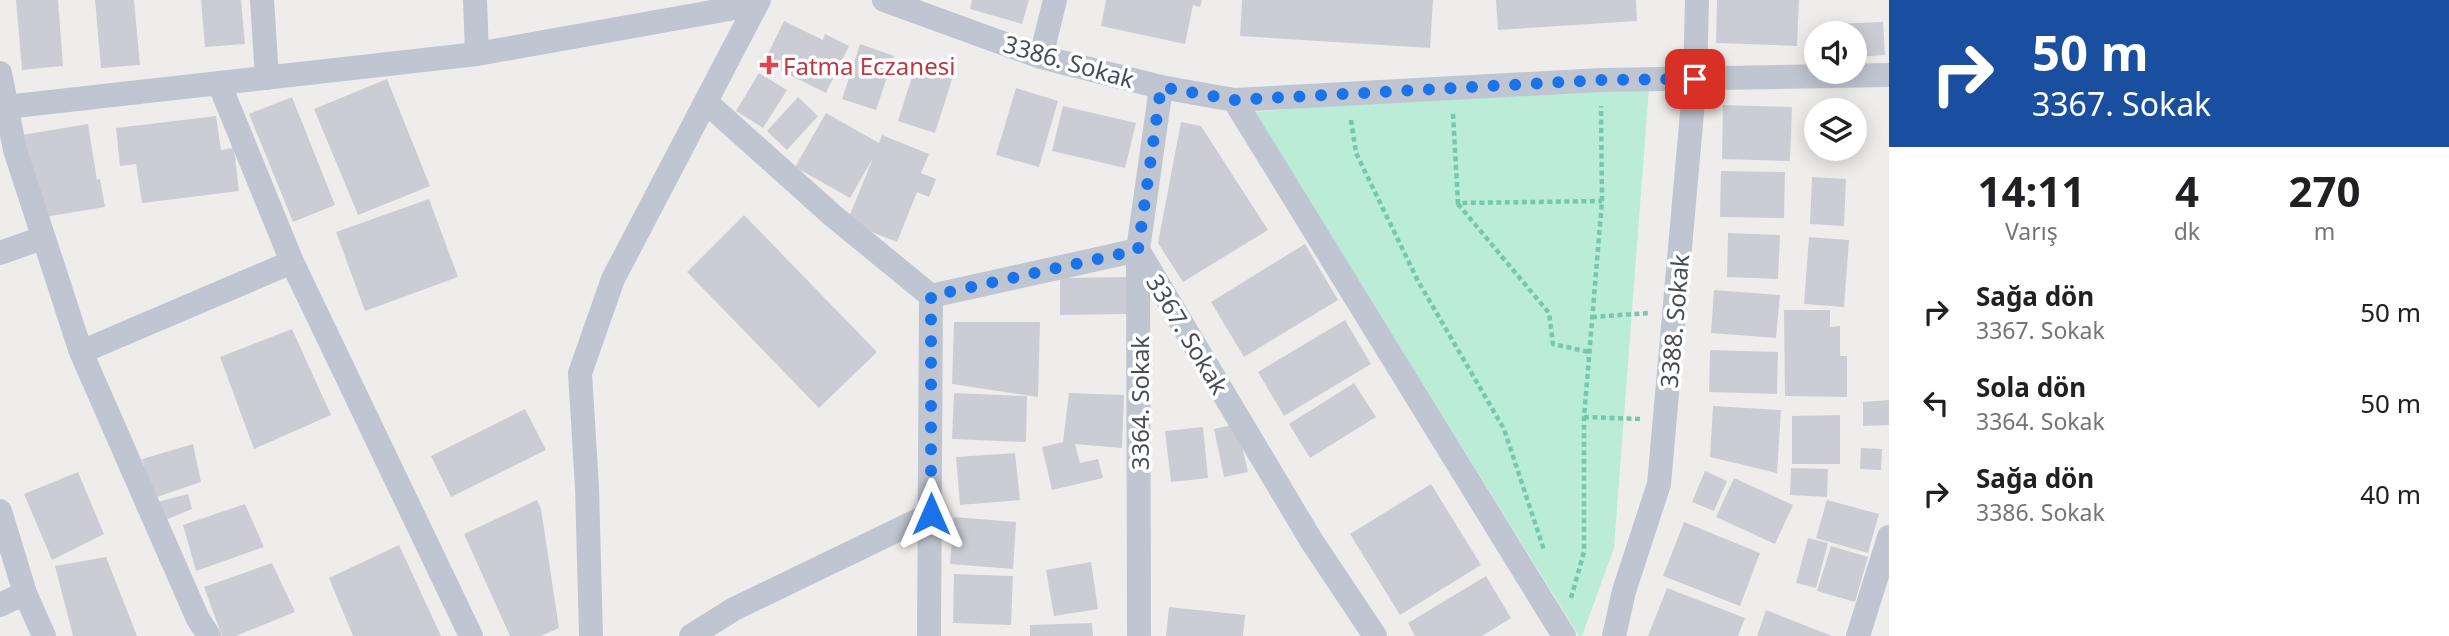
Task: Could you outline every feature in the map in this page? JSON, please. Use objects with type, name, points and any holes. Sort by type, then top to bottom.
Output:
[{"type":"street","points":[[262,0],[267,78]]},
{"type":"street","points":[[475,0],[477,54]]},
{"type":"street","name":"3386. Sokak","points":[[884,0],[1041,57],[1161,87],[1234,100],[1601,80],[1889,75]]},
{"type":"street","points":[[1041,57],[1055,0]]},
{"type":"street","name":"3388. Sokak","points":[[1614,636],[1624,592],[1659,484],[1695,79],[1698,0]]},
{"type":"street","points":[[6,107],[477,54],[758,2]]},
{"type":"street","points":[[591,636],[587,488],[580,373],[613,279],[758,2]]},
{"type":"street","points":[[0,73],[15,150],[81,352],[193,607],[209,636]]},
{"type":"street","points":[[219,83],[292,262],[471,636]]},
{"type":"street","name":"3364. Sokak","points":[[1139,636],[1138,250],[1161,87]]},
{"type":"street","points":[[1234,100],[1564,636]]},
{"type":"street","points":[[706,102],[832,215],[931,296],[929,636]]},
{"type":"street","points":[[0,253],[42,238]]},
{"type":"street","name":"3367. Sokak","points":[[931,296],[1138,250],[1311,540],[1375,636]]},
{"type":"street","points":[[81,352],[292,262]]},
{"type":"street","points":[[0,511],[25,593],[44,636]]},
{"type":"street","points":[[691,636],[734,609],[931,514]]},
{"type":"street","points":[[1858,636],[1889,537]]},
{"type":"street","points":[[0,605],[25,593]]},
{"type":"path","points":[[1565,595],[1570,603],[1584,552],[1584,417],[1602,201],[1601,80]]},
{"type":"path","points":[[1451,89],[1458,203],[1549,313],[1553,344],[1589,352]]},
{"type":"path","points":[[1347,95],[1356,153],[1418,281],[1504,429],[1546,554]]},
{"type":"path","points":[[1458,203],[1602,201]]},
{"type":"path","points":[[1592,317],[1674,312]]},
{"type":"path","points":[[1584,417],[1665,420]]},
{"type":"green space","points":[[1627,78],[1649,87],[1614,548],[1582,636],[1579,636],[1255,112]]},
{"type":"building","points":[[16,0],[58,0],[63,66],[22,70]]},
{"type":"building","points":[[95,0],[134,0],[140,65],[101,68]]},
{"type":"building","points":[[201,0],[241,0],[245,44],[205,47]]},
{"type":"building","points":[[972,0],[1029,0],[1022,24],[970,9]]},
{"type":"building","points":[[1106,0],[1202,0],[1200,7],[1193,5],[1185,44],[1101,26]]},
{"type":"building","points":[[1242,0],[1433,0],[1430,48],[1240,36]]},
{"type":"building","points":[[1496,0],[1636,0],[1637,21],[1498,30]]},
{"type":"building","points":[[1717,0],[1799,0],[1797,46],[1716,43]]},
{"type":"building","points":[[784,21],[823,40],[825,34],[849,46],[826,93],[764,62]]},
{"type":"building","points":[[1883,22],[1885,55],[1867,56],[1867,23]]},
{"type":"building","points":[[860,44],[894,56],[876,110],[842,99]]},
{"type":"building","points":[[917,61],[954,73],[935,133],[898,121]]},
{"type":"building","points":[[759,73],[787,90],[763,128],[736,111]]},
{"type":"building","points":[[387,79],[430,186],[358,215],[314,109]]},
{"type":"building","points":[[1016,88],[1058,101],[1039,167],[996,155]]},
{"type":"building","points":[[292,97],[335,205],[293,222],[249,114]]},
{"type":"building","points":[[798,97],[818,116],[787,150],[767,131]]},
{"type":"building","points":[[1723,105],[1792,107],[1790,161],[1722,159]]},
{"type":"building","points":[[1063,106],[1136,123],[1125,168],[1052,151]]},
{"type":"building","points":[[826,113],[879,143],[882,135],[929,154],[921,173],[936,179],[929,197],[917,192],[897,242],[847,222],[873,158],[850,198],[795,167]]},
{"type":"building","points":[[216,116],[221,150],[234,148],[239,191],[142,203],[136,164],[120,166],[116,128]]},
{"type":"building","points":[[1181,122],[1201,126],[1268,230],[1183,282],[1158,243]]},
{"type":"building","points":[[88,124],[97,180],[100,179],[105,207],[45,217],[22,135]]},
{"type":"building","points":[[1721,171],[1785,172],[1784,218],[1720,217]]},
{"type":"building","points":[[1812,177],[1846,179],[1844,226],[1810,224]]},
{"type":"building","points":[[429,199],[458,277],[365,311],[336,232]]},
{"type":"building","points":[[744,215],[877,352],[819,408],[687,272]]},
{"type":"building","points":[[1728,233],[1780,235],[1778,279],[1727,277]]},
{"type":"building","points":[[1809,237],[1849,240],[1844,307],[1804,304]]},
{"type":"building","points":[[1305,244],[1338,300],[1244,357],[1211,302]]},
{"type":"building","points":[[1127,277],[1128,314],[1060,315],[1060,278]]},
{"type":"building","points":[[1714,290],[1780,295],[1776,338],[1711,333]]},
{"type":"building","points":[[1784,310],[1830,310],[1830,327],[1840,326],[1840,356],[1847,356],[1847,397],[1785,396]]},
{"type":"building","points":[[1345,320],[1371,364],[1284,416],[1258,372]]},
{"type":"building","points":[[954,322],[1040,322],[1038,397],[952,384]]},
{"type":"building","points":[[292,329],[331,415],[254,449],[220,357]]},
{"type":"building","points":[[1710,350],[1778,352],[1777,394],[1709,392]]},
{"type":"building","points":[[1354,383],[1376,417],[1310,458],[1289,424]]},
{"type":"building","points":[[954,393],[1027,396],[1026,442],[952,439]]},
{"type":"building","points":[[1069,393],[1124,395],[1122,448],[1075,444],[1080,463],[1098,459],[1103,478],[1052,490],[1042,447],[1063,442]]},
{"type":"building","points":[[1889,400],[1889,425],[1863,426],[1863,402]]},
{"type":"building","points":[[1713,406],[1781,410],[1777,473],[1710,457]]},
{"type":"building","points":[[525,409],[546,450],[451,497],[431,456]]},
{"type":"building","points":[[1840,415],[1840,464],[1792,464],[1792,416]]},
{"type":"building","points":[[1237,424],[1248,472],[1224,477],[1214,429]]},
{"type":"building","points":[[1203,427],[1208,478],[1171,482],[1165,431]]},
{"type":"building","points":[[193,444],[201,482],[154,498],[142,459]]},
{"type":"building","points":[[1861,448],[1882,449],[1881,470],[1860,469]]},
{"type":"building","points":[[1015,453],[1020,500],[960,505],[956,457]]},
{"type":"building","points":[[1791,468],[1828,469],[1827,497],[1790,495]]},
{"type":"building","points":[[1705,471],[1727,481],[1714,511],[1692,502]]},
{"type":"building","points":[[78,472],[104,534],[52,560],[24,494]]},
{"type":"building","points":[[1734,478],[1793,505],[1775,544],[1716,517]]},
{"type":"building","points":[[1431,484],[1481,565],[1400,615],[1350,534]]},
{"type":"building","points":[[188,494],[192,509],[163,521],[157,502]]},
{"type":"building","points":[[537,500],[541,509],[559,628],[541,636],[510,636],[464,534]]},
{"type":"building","points":[[1827,500],[1879,514],[1868,553],[1816,538]]},
{"type":"building","points":[[245,504],[264,547],[196,571],[183,525]]},
{"type":"building","points":[[954,517],[1016,522],[1013,569],[950,564]]},
{"type":"building","points":[[1684,522],[1760,553],[1740,606],[1663,576]]},
{"type":"building","points":[[1808,538],[1828,543],[1816,588],[1796,583]]},
{"type":"building","points":[[399,545],[441,636],[353,636],[329,578]]},
{"type":"building","points":[[1831,546],[1868,557],[1855,602],[1817,591]]},
{"type":"building","points":[[106,557],[137,636],[73,636],[55,566]]},
{"type":"building","points":[[1091,562],[1098,609],[1054,616],[1046,570]]},
{"type":"building","points":[[272,563],[295,612],[236,636],[222,636],[204,587]]},
{"type":"building","points":[[954,574],[1013,576],[1011,625],[953,623]]},
{"type":"building","points":[[1486,576],[1511,618],[1482,636],[1415,636],[1408,623]]},
{"type":"building","points":[[1667,588],[1745,618],[1738,636],[1648,636]]},
{"type":"building","points":[[1169,607],[1245,615],[1243,636],[1166,636]]},
{"type":"building","points":[[1766,610],[1832,636],[1757,636]]},
{"type":"building","points":[[1092,623],[1093,636],[1030,636],[1030,625]]},
{"type":"place","name":"Fatma Eczanesi","points":[[769,65]]},
{"type":"route","points":[[931,514],[931,296],[1138,250],[1161,87],[1234,100],[1601,80],[1695,79]]}]
